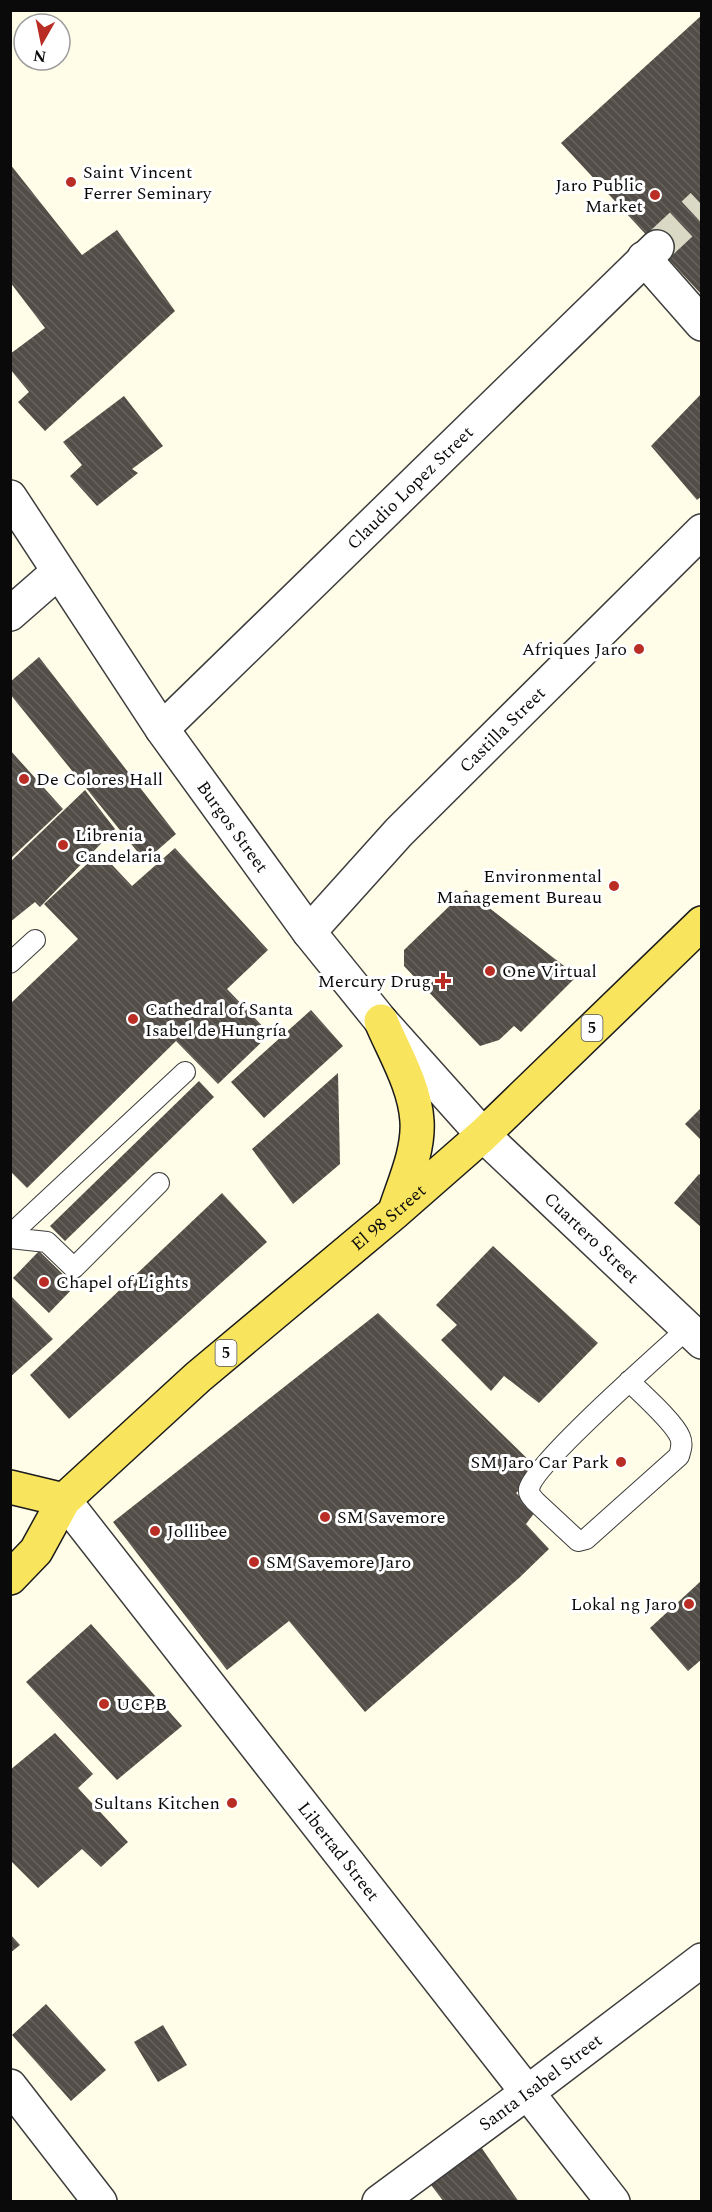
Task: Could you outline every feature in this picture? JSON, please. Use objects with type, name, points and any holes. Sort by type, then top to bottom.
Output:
[{"type":"main road","name":"El 98 Street","points":[[64,1500],[198,1377],[394,1213],[483,1135],[702,923]]},
{"type":"main road","points":[[381,1021],[411,1089],[417,1121],[414,1153],[394,1213]]},
{"type":"main road","points":[[10,1487],[64,1500]]},
{"type":"main road","name":"5","points":[[10,1578],[36,1551],[64,1500]]},
{"type":"street","name":"Claudio Lopez Street","points":[[162,729],[651,253],[702,324]]},
{"type":"street","name":"Burgos Street","points":[[10,497],[162,729],[309,932],[381,1021],[483,1135]]},
{"type":"street","name":"Castilla Street","points":[[309,932],[399,832],[702,531]]},
{"type":"street","points":[[10,614],[58,572]]},
{"type":"street","name":"Cuartero Street","points":[[483,1135],[694,1336]]},
{"type":"street","name":"Libertad Street","points":[[64,1500],[613,2202]]},
{"type":"street","name":"Santa Isabel Street","points":[[379,2202],[702,1960]]},
{"type":"street","points":[[10,2086],[100,2202]]},
{"type":"lane","points":[[10,963],[35,940]]},
{"type":"lane","points":[[10,1237],[184,1072]]},
{"type":"lane","points":[[10,1237],[47,1242],[74,1268],[159,1183]]},
{"type":"lane","points":[[629,1381],[669,1423],[680,1437],[682,1447],[679,1456],[586,1539],[578,1541],[535,1501],[530,1495],[529,1488],[545,1464],[629,1381],[694,1336]]},
{"type":"building","name":"Jaro Public Market","points":[[702,15],[702,295],[561,143]]},
{"type":"building","points":[[10,164],[82,255],[117,230],[175,311],[45,431],[18,402],[29,392],[10,369],[10,354],[45,328],[10,282]]},
{"type":"building","points":[[702,393],[702,496],[697,500],[651,446]]},
{"type":"building","points":[[124,396],[163,446],[132,469],[138,473],[97,506],[70,476],[82,465],[63,442]]},
{"type":"building","points":[[39,657],[176,834],[145,861],[10,694],[10,682]]},
{"type":"building","name":"De Colores Hall","points":[[10,750],[63,809],[10,859]]},
{"type":"building","name":"Librenia Candelaria","points":[[85,790],[115,829],[40,907],[35,902],[10,922],[10,862]]},
{"type":"building","name":"Cathedral of Santa Isabel de Hungría","points":[[175,848],[268,950],[227,989],[270,1034],[218,1084],[176,1041],[27,1188],[10,1171],[10,1004],[78,939],[44,904],[100,852],[132,886]]},
{"type":"building","name":"One Virtual","points":[[466,890],[577,976],[521,1032],[514,1026],[499,1040],[480,1046],[404,966],[404,950]]},
{"type":"building","points":[[311,1010],[343,1046],[264,1118],[231,1082]]},
{"type":"building","points":[[338,1073],[340,1164],[293,1204],[252,1149]]},
{"type":"building","points":[[199,1081],[214,1097],[65,1241],[50,1226]]},
{"type":"building","points":[[702,1107],[702,1141],[685,1124]]},
{"type":"building","points":[[699,1174],[702,1176],[702,1228],[674,1203]]},
{"type":"building","points":[[222,1193],[267,1242],[69,1419],[30,1375]]},
{"type":"building","points":[[493,1246],[598,1343],[539,1403],[504,1376],[491,1391],[441,1340],[457,1325],[436,1305]]},
{"type":"building","name":"Chapel of Lights","points":[[39,1251],[75,1286],[49,1313],[13,1278]]},
{"type":"building","points":[[10,1295],[53,1339],[10,1377]]},
{"type":"building","name":"SM Savemore","points":[[378,1313],[540,1471],[516,1493],[535,1512],[526,1524],[549,1549],[519,1578],[365,1712],[289,1621],[227,1670],[113,1522]]},
{"type":"building","name":"Lokal ng Jaro","points":[[702,1580],[702,1659],[688,1671],[650,1628]]},
{"type":"building","name":"UCPB","points":[[91,1624],[182,1726],[117,1780],[26,1682]]},
{"type":"building","points":[[55,1733],[93,1774],[78,1788],[128,1842],[101,1867],[82,1849],[38,1888],[10,1860],[10,1770]]},
{"type":"building","points":[[10,1934],[20,1945],[10,1953]]},
{"type":"building","points":[[46,2004],[106,2070],[71,2101],[12,2035]]},
{"type":"building","points":[[163,2025],[187,2065],[158,2082],[134,2042]]},
{"type":"building","points":[[481,2147],[519,2202],[444,2202],[431,2185]]},
{"type":"tunnel","points":[[657,247],[702,205]]},
{"type":"place","name":"Saint Vincent Ferrer Seminary","points":[[71,182]]},
{"type":"place","name":"Jaro Public Market","points":[[655,195]]},
{"type":"place","name":"Afriques Jaro","points":[[639,649]]},
{"type":"place","name":"De Colores Hall","points":[[24,779]]},
{"type":"place","name":"Librenia Candelaria","points":[[63,845]]},
{"type":"place","name":"Environmental Management Bureau","points":[[614,886]]},
{"type":"place","name":"One Virtual","points":[[490,971]]},
{"type":"place","name":"Mercury Drug","points":[[443,981]]},
{"type":"place","name":"Cathedral of Santa Isabel de Hungría","points":[[133,1019]]},
{"type":"place","name":"Chapel of Lights","points":[[44,1282]]},
{"type":"place","name":"SM Jaro Car Park","points":[[621,1462]]},
{"type":"place","name":"SM Savemore","points":[[325,1517]]},
{"type":"place","name":"Jollibee","points":[[155,1531]]},
{"type":"place","name":"SM Savemore Jaro","points":[[254,1562]]},
{"type":"place","name":"Lokal ng Jaro","points":[[689,1604]]},
{"type":"place","name":"UCPB","points":[[104,1704]]},
{"type":"place","name":"Sultans Kitchen","points":[[232,1803]]}]
